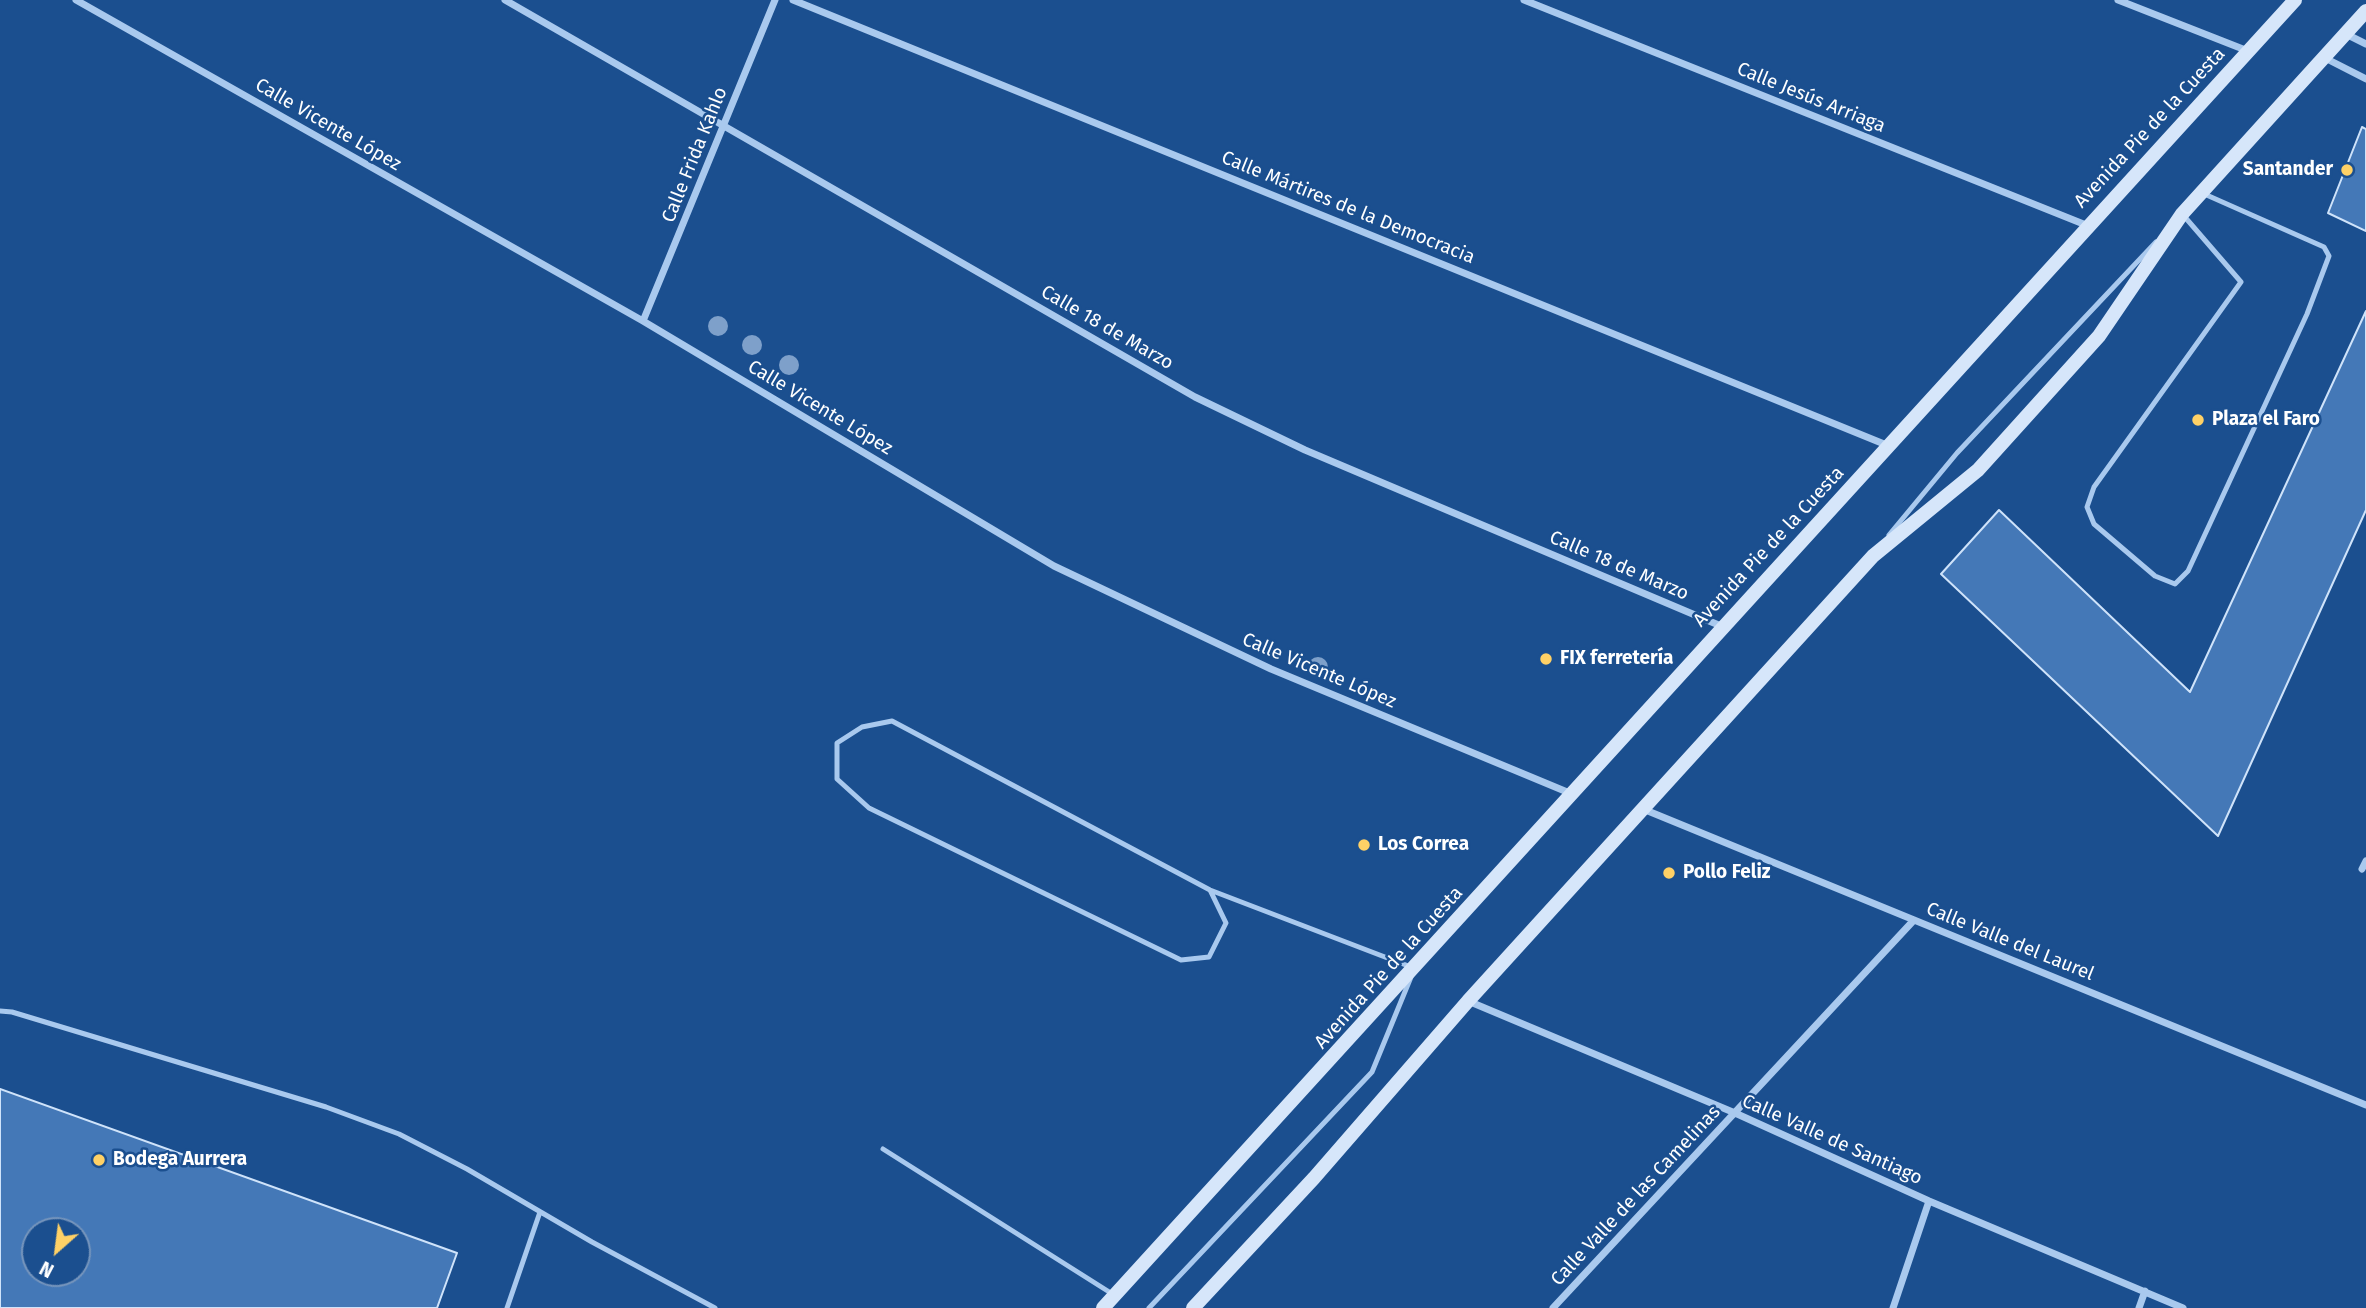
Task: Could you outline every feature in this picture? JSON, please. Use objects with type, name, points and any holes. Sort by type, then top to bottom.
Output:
[{"type":"main road","name":"Avenida Pie de la Cuesta","points":[[1103,1308],[1572,795],[1721,626],[1890,446],[2086,225],[2294,0]]},
{"type":"main road","points":[[1193,1308],[1314,1178],[1468,1001],[1872,556],[1978,470],[2099,336],[2182,214],[2366,11]]},
{"type":"street","name":"Calle Vicente López","points":[[76,0],[643,321],[1055,566],[1270,669],[1572,795]]},
{"type":"street","name":"Calle 18 de Marzo","points":[[505,0],[1195,397],[1306,450],[1721,626]]},
{"type":"street","name":"Calle Frida Kahlo","points":[[643,321],[775,0]]},
{"type":"street","name":"Calle Mártires de la Democracia","points":[[793,0],[1890,446]]},
{"type":"street","name":"Calle Jesús Arriaga","points":[[1524,0],[2086,225]]},
{"type":"street","points":[[2118,0],[2248,51]]},
{"type":"street","points":[[2346,34],[2366,44]]},
{"type":"street","points":[[2325,58],[2366,79]]},
{"type":"street","name":"Calle Valle del Laurel","points":[[1642,809],[2366,1104]]},
{"type":"street","name":"Calle Valle de las Camelinas","points":[[1553,1308],[1914,920]]},
{"type":"street","name":"Calle Valle de Santiago","points":[[1468,1001],[1735,1113],[1929,1201],[2183,1308]]},
{"type":"street","points":[[1893,1308],[1929,1201]]},
{"type":"street","points":[[2139,1308],[2145,1292]]},
{"type":"lane","points":[[1872,556],[1957,453],[2182,214],[2241,282],[2094,487],[2087,507],[2094,524],[2155,576],[2175,584],[2188,571],[2307,314],[2329,256],[2324,247],[2202,193]]},
{"type":"lane","points":[[1149,1308],[1372,1072],[1415,968],[1210,890],[892,721],[862,727],[837,743],[837,779],[869,808],[1181,960],[1209,957],[1226,923],[1210,890]]},
{"type":"lane","points":[[0,1011],[12,1012],[326,1107],[399,1135],[467,1168],[540,1212],[715,1308]]},
{"type":"lane","points":[[883,1149],[1115,1295]]},
{"type":"lane","points":[[507,1308],[540,1212]]},
{"type":"building","points":[[2362,127],[2366,129],[2366,231],[2328,213]]},
{"type":"building","points":[[2366,311],[2366,510],[2218,836],[1941,574],[1999,510],[2190,692]]},
{"type":"building","name":"Bodega Aurrera","points":[[0,1089],[457,1253],[437,1308],[0,1308]]},
{"type":"place","name":"Santander","points":[[2347,170]]},
{"type":"place","name":"Plaza el Faro","points":[[2198,420]]},
{"type":"place","name":"FIX ferretería","points":[[1546,659]]},
{"type":"place","name":"Los Correa","points":[[1364,845]]},
{"type":"place","name":"Pollo Feliz","points":[[1669,873]]},
{"type":"place","name":"Bodega Aurrera","points":[[99,1160]]}]
